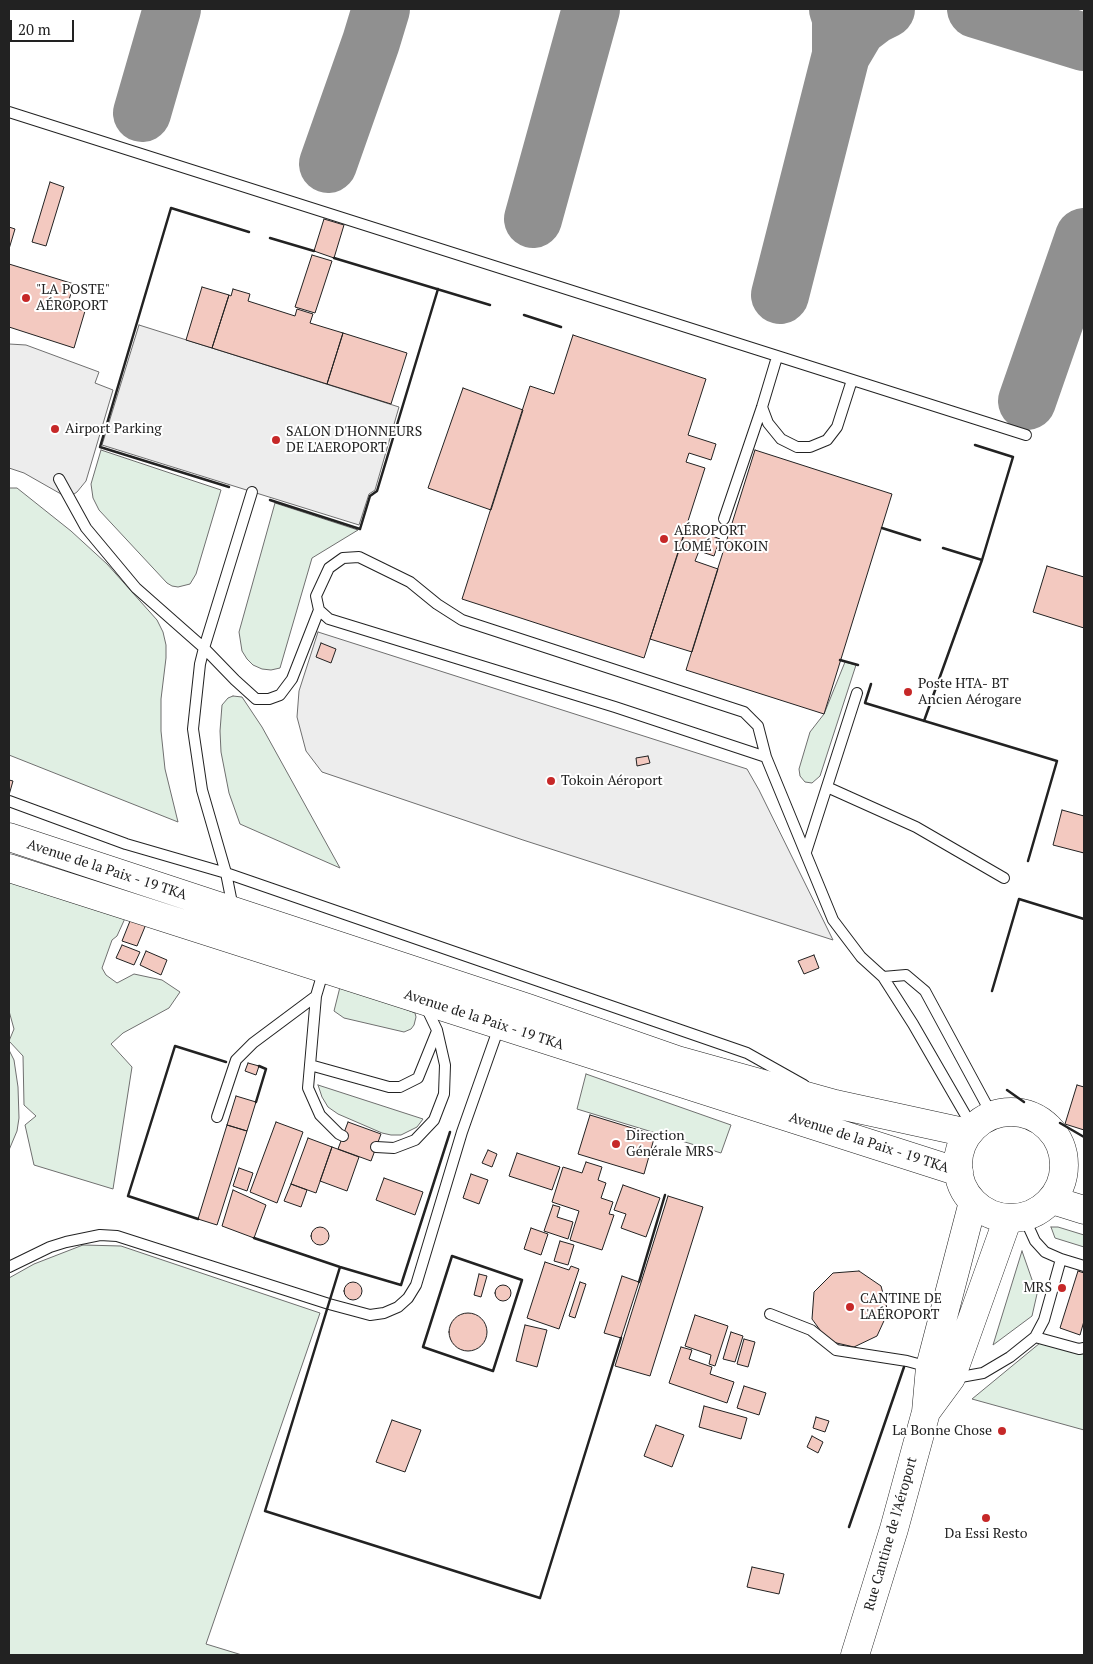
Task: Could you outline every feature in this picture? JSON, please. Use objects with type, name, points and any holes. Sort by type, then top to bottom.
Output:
[{"type":"main road","name":"Avenue de la Paix - 19 TKA","points":[[9,837],[234,911],[423,1001],[959,1172]]},
{"type":"main road","name":"Avenue de la Paix - 19 TKA","points":[[9,868],[329,957]]},
{"type":"main road","points":[[329,957],[528,1008],[676,1060],[835,1104],[978,1125]]},
{"type":"main road","points":[[1011,1112],[1030,1115],[1046,1125],[1074,1162],[1064,1173],[1060,1187],[1052,1200],[1039,1210],[1016,1217],[989,1213],[973,1202],[963,1188],[958,1158],[962,1145],[978,1125],[1011,1112]]},
{"type":"main road","points":[[1052,1200],[1084,1210]]},
{"type":"main road","points":[[941,1373],[973,1202]]},
{"type":"main road","points":[[941,1373],[1016,1217]]},
{"type":"main road","name":"Rue Cantine de l'Aéroport","points":[[855,1655],[894,1529],[926,1412],[941,1373]]},
{"type":"lane","points":[[9,112],[1026,435]]},
{"type":"lane","points":[[724,519],[777,357]]},
{"type":"lane","points":[[762,407],[768,423],[781,439],[797,447],[810,447],[827,440],[837,427],[852,380]]},
{"type":"lane","points":[[59,479],[86,528],[136,588],[204,648],[256,699],[269,699],[280,696],[292,679],[319,610],[316,596],[329,568],[343,558],[359,557],[410,582],[437,604],[462,620],[744,712],[758,726],[766,757],[833,920],[861,957],[883,976],[978,1125]]},
{"type":"lane","points":[[234,911],[226,873],[202,790],[193,729],[200,664],[252,492]]},
{"type":"lane","points":[[319,610],[330,619],[615,707],[766,757]]},
{"type":"lane","points":[[806,852],[857,693]]},
{"type":"lane","points":[[827,787],[916,827],[1004,878]]},
{"type":"lane","points":[[9,801],[126,844],[226,873],[747,1053],[835,1104]]},
{"type":"lane","points":[[329,957],[316,996],[308,1088],[320,1115],[338,1134],[343,1136]]},
{"type":"lane","points":[[883,976],[906,975],[925,991],[978,1125]]},
{"type":"lane","points":[[217,1117],[236,1060],[252,1043],[316,996]]},
{"type":"lane","points":[[376,1147],[394,1148],[415,1140],[434,1120],[444,1094],[445,1065],[437,1030],[423,1001]]},
{"type":"lane","points":[[9,1267],[50,1247],[66,1242],[100,1235],[118,1236],[329,1304],[370,1315],[384,1313],[398,1307],[408,1298],[416,1285],[462,1132],[500,1025]]},
{"type":"lane","points":[[310,1065],[390,1087],[400,1087],[418,1078],[437,1030]]},
{"type":"lane","points":[[1016,1217],[1045,1252],[1061,1260],[1084,1266]]},
{"type":"lane","points":[[770,1314],[811,1330],[836,1350],[907,1361],[941,1373],[984,1373],[1010,1357],[1036,1337],[1044,1320],[1061,1260]]},
{"type":"lane","points":[[1036,1337],[1079,1349],[1084,1348]]},
{"type":"green space","points":[[101,450],[221,490],[196,574],[190,584],[178,587],[167,583],[99,510],[93,498],[91,484]]},
{"type":"green space","points":[[9,488],[17,488],[71,531],[107,564],[157,620],[163,632],[166,645],[161,699],[161,731],[165,769],[178,822],[9,755]]},
{"type":"green space","points":[[275,503],[358,530],[312,558],[280,668],[271,670],[253,665],[247,659],[242,651],[239,632]]},
{"type":"green space","points":[[845,662],[856,665],[820,776],[812,783],[805,782],[800,776],[799,769],[810,732],[824,714]]},
{"type":"green space","points":[[233,696],[242,697],[262,727],[340,868],[240,824],[229,793],[221,752],[222,705],[228,698]]},
{"type":"green space","points":[[9,872],[127,914],[117,936],[112,940],[102,968],[106,975],[117,983],[134,974],[162,980],[180,992],[169,1008],[123,1033],[111,1044],[132,1067],[113,1189],[34,1165],[25,1125],[36,1116],[24,1105],[23,1056],[9,1041],[14,1029],[9,1011]]},
{"type":"green space","points":[[341,983],[415,1013],[414,1025],[411,1029],[404,1032],[344,1018],[334,1011]]},
{"type":"green space","points":[[9,1050],[14,1060],[18,1087],[19,1118],[17,1131],[9,1150]]},
{"type":"green space","points":[[586,1074],[731,1125],[721,1153],[577,1109]]},
{"type":"green space","points":[[318,1085],[423,1119],[417,1127],[401,1135],[382,1133],[338,1114],[328,1107]]},
{"type":"green space","points":[[1051,1227],[1058,1227],[1084,1235],[1084,1247],[1055,1238]]},
{"type":"green space","points":[[83,1245],[121,1246],[320,1313],[206,1644],[242,1655],[9,1655],[9,1278],[34,1264]]},
{"type":"green space","points":[[1022,1251],[1037,1294],[1032,1316],[993,1345]]},
{"type":"green space","points":[[1040,1343],[1084,1348],[1084,1430],[972,1399]]},
{"type":"shaded area","points":[[139,325],[399,407],[375,490],[369,494],[359,525],[102,445]]},
{"type":"shaded area","name":"Airport Parking","points":[[9,344],[26,345],[99,372],[95,383],[113,390],[86,481],[77,492],[68,498],[24,473],[9,468]]},
{"type":"shaded area","name":"Tokoin Aéroport","points":[[318,632],[747,769],[833,940],[523,840],[322,772],[306,751],[297,717],[299,691]]},
{"type":"building","points":[[50,182],[64,187],[46,246],[32,242]]},
{"type":"building","points":[[324,219],[344,225],[334,258],[314,251]]},
{"type":"building","points":[[9,227],[15,229],[9,249]]},
{"type":"building","points":[[312,255],[332,261],[315,313],[295,307]]},
{"type":"building","points":[[9,264],[74,284],[67,306],[85,311],[74,348],[9,327]]},
{"type":"building","points":[[202,287],[229,295],[212,348],[186,340]]},
{"type":"building","points":[[233,289],[250,294],[248,301],[295,316],[297,309],[313,314],[310,323],[343,333],[327,384],[212,348],[229,295],[231,296]]},
{"type":"building","points":[[343,333],[407,353],[391,404],[327,384]]},
{"type":"building","points":[[573,335],[706,379],[688,435],[716,444],[711,460],[689,453],[686,462],[705,468],[644,658],[462,599],[530,386],[554,394]]},
{"type":"building","points":[[463,388],[523,410],[491,510],[428,488]]},
{"type":"building","points":[[755,450],[892,494],[824,714],[686,670]]},
{"type":"building","points":[[687,526],[720,539],[714,556],[699,551],[695,561],[718,569],[692,652],[650,639]]},
{"type":"building","points":[[1047,566],[1084,577],[1084,628],[1033,612]]},
{"type":"building","points":[[321,643],[336,649],[331,663],[316,657]]},
{"type":"building","points":[[648,756],[650,763],[637,766],[636,758]]},
{"type":"building","points":[[9,780],[13,781],[9,795]]},
{"type":"building","points":[[1062,810],[1084,816],[1084,853],[1053,845]]},
{"type":"building","points":[[134,911],[149,917],[137,946],[122,941]]},
{"type":"building","points":[[122,945],[140,952],[134,965],[116,958]]},
{"type":"building","points":[[146,951],[167,960],[161,975],[140,965]]},
{"type":"building","points":[[814,955],[819,968],[804,974],[798,961]]},
{"type":"building","points":[[248,1063],[259,1066],[256,1075],[245,1071]]},
{"type":"building","points":[[1077,1085],[1084,1087],[1084,1130],[1065,1124]]},
{"type":"building","points":[[236,1096],[256,1102],[247,1131],[227,1125]]},
{"type":"building","points":[[590,1115],[655,1135],[644,1174],[578,1154]]},
{"type":"building","points":[[276,1122],[303,1132],[277,1203],[250,1192]]},
{"type":"building","points":[[348,1122],[381,1134],[371,1161],[338,1149]]},
{"type":"building","points":[[227,1125],[247,1131],[217,1225],[198,1219]]},
{"type":"building","points":[[308,1138],[332,1147],[316,1193],[291,1184]]},
{"type":"building","points":[[332,1147],[359,1157],[347,1191],[320,1181]]},
{"type":"building","points":[[488,1150],[497,1154],[492,1167],[482,1163]]},
{"type":"building","points":[[517,1153],[560,1167],[552,1190],[509,1176]]},
{"type":"building","points":[[586,1162],[602,1167],[598,1180],[606,1183],[601,1198],[613,1202],[609,1214],[614,1215],[602,1250],[570,1240],[579,1211],[552,1202],[563,1167],[582,1173]]},
{"type":"building","points":[[239,1168],[253,1173],[247,1191],[233,1186]]},
{"type":"building","points":[[471,1174],[488,1180],[479,1204],[463,1198]]},
{"type":"building","points":[[384,1178],[423,1192],[415,1215],[376,1200]]},
{"type":"building","points":[[291,1184],[307,1190],[301,1207],[284,1201]]},
{"type":"building","points":[[623,1185],[660,1198],[646,1237],[621,1228],[626,1214],[614,1210]]},
{"type":"building","points":[[233,1190],[266,1205],[254,1238],[222,1226]]},
{"type":"building","points":[[668,1196],[703,1207],[650,1376],[615,1366]]},
{"type":"building","points":[[553,1205],[560,1207],[557,1217],[573,1222],[568,1239],[544,1231]]},
{"type":"building","points":[[320,1227],[326,1230],[329,1236],[326,1242],[320,1245],[314,1242],[311,1236],[314,1230]]},
{"type":"building","points":[[531,1228],[548,1234],[541,1255],[524,1249]]},
{"type":"building","points":[[560,1241],[574,1245],[568,1265],[554,1261]]},
{"type":"building","points":[[545,1262],[569,1270],[571,1266],[579,1269],[559,1329],[527,1318]]},
{"type":"building","points":[[859,1271],[881,1286],[888,1312],[877,1336],[854,1347],[828,1341],[812,1319],[814,1292],[833,1273]]},
{"type":"building","points":[[1078,1271],[1084,1273],[1084,1321],[1080,1335],[1060,1328]]},
{"type":"building","points":[[479,1274],[487,1276],[481,1297],[474,1295]]},
{"type":"building","points":[[622,1276],[639,1282],[621,1338],[604,1333]]},
{"type":"building","points":[[353,1282],[361,1287],[362,1291],[357,1299],[353,1300],[345,1295],[344,1291],[349,1283]]},
{"type":"building","points":[[580,1282],[586,1284],[575,1318],[569,1316]]},
{"type":"building","points":[[500,1285],[506,1285],[511,1290],[509,1299],[500,1301],[495,1296],[495,1290]]},
{"type":"building","points":[[468,1313],[481,1319],[487,1332],[481,1345],[468,1351],[455,1345],[449,1332],[455,1319]]},
{"type":"building","points":[[695,1315],[728,1326],[715,1366],[709,1364],[711,1355],[685,1346]]},
{"type":"building","points":[[525,1325],[547,1330],[537,1367],[516,1361]]},
{"type":"building","points":[[731,1332],[743,1336],[735,1362],[723,1359]]},
{"type":"building","points":[[744,1339],[755,1342],[748,1367],[737,1364]]},
{"type":"building","points":[[681,1347],[692,1350],[689,1359],[712,1367],[710,1374],[734,1382],[727,1403],[669,1383]]},
{"type":"building","points":[[744,1386],[766,1393],[759,1415],[737,1408]]},
{"type":"building","points":[[704,1406],[747,1418],[741,1439],[699,1427]]},
{"type":"building","points":[[816,1417],[829,1421],[825,1432],[813,1428]]},
{"type":"building","points":[[392,1420],[421,1430],[405,1472],[376,1462]]},
{"type":"building","points":[[656,1425],[684,1435],[672,1467],[644,1456]]},
{"type":"building","points":[[812,1436],[823,1442],[818,1453],[807,1447]]},
{"type":"building","points":[[752,1567],[784,1574],[779,1594],[747,1587]]},
{"type":"taxiway","points":[[142,113],[172,9]]},
{"type":"taxiway","points":[[328,164],[381,9]]},
{"type":"taxiway","points":[[533,219],[591,9]]},
{"type":"taxiway","points":[[780,295],[841,55],[841,18],[838,9]]},
{"type":"taxiway","points":[[841,55],[857,28],[874,15],[886,9]]},
{"type":"taxiway","points":[[976,9],[1084,42]]},
{"type":"taxiway","points":[[1027,401],[1084,237]]},
{"type":"wall","points":[[229,487],[100,447],[171,208],[249,232]]},
{"type":"wall","points":[[270,238],[314,251]]},
{"type":"wall","points":[[334,258],[490,305]]},
{"type":"wall","points":[[270,500],[360,529],[370,496],[377,491],[438,289]]},
{"type":"wall","points":[[524,315],[561,327]]},
{"type":"wall","points":[[924,721],[982,560],[1013,457],[975,445]]},
{"type":"wall","points":[[882,528],[920,540]]},
{"type":"wall","points":[[943,548],[982,560]]},
{"type":"wall","points":[[840,660],[858,665]]},
{"type":"wall","points":[[871,684],[865,703],[1057,761],[1028,861]]},
{"type":"wall","points":[[992,991],[1019,899],[1084,919]]},
{"type":"wall","points":[[198,1219],[128,1196],[175,1046],[226,1062]]},
{"type":"wall","points":[[256,1102],[266,1069],[259,1066]]},
{"type":"wall","points":[[1007,1090],[1024,1102]]},
{"type":"wall","points":[[1060,1123],[1084,1137]]},
{"type":"wall","points":[[254,1238],[401,1285],[450,1132]]},
{"type":"wall","points":[[639,1282],[665,1195]]},
{"type":"wall","points":[[452,1256],[522,1280],[493,1371],[423,1347],[452,1256]]},
{"type":"wall","points":[[340,1267],[265,1511],[540,1598],[621,1338]]},
{"type":"wall","points":[[849,1527],[904,1367]]},
{"type":"place","name":"\"LA POSTE\" AÉROPORT","points":[[26,298]]},
{"type":"place","name":"Airport Parking","points":[[55,429]]},
{"type":"place","name":"SALON D'HONNEURS DE L'AEROPORT","points":[[276,440]]},
{"type":"place","name":"AÉROPORT LOMÉ TOKOIN","points":[[664,539]]},
{"type":"place","name":"Poste HTA- BT Ancien Aérogare","points":[[908,692]]},
{"type":"place","name":"Tokoin Aéroport","points":[[551,781]]},
{"type":"place","name":"Direction Générale MRS","points":[[616,1144]]},
{"type":"place","name":"MRS","points":[[1062,1288]]},
{"type":"place","name":"CANTINE DE L'AÉROPORT","points":[[850,1307]]},
{"type":"place","name":"La Bonne Chose","points":[[1002,1431]]},
{"type":"place","name":"Da Essi Resto","points":[[986,1518]]}]
